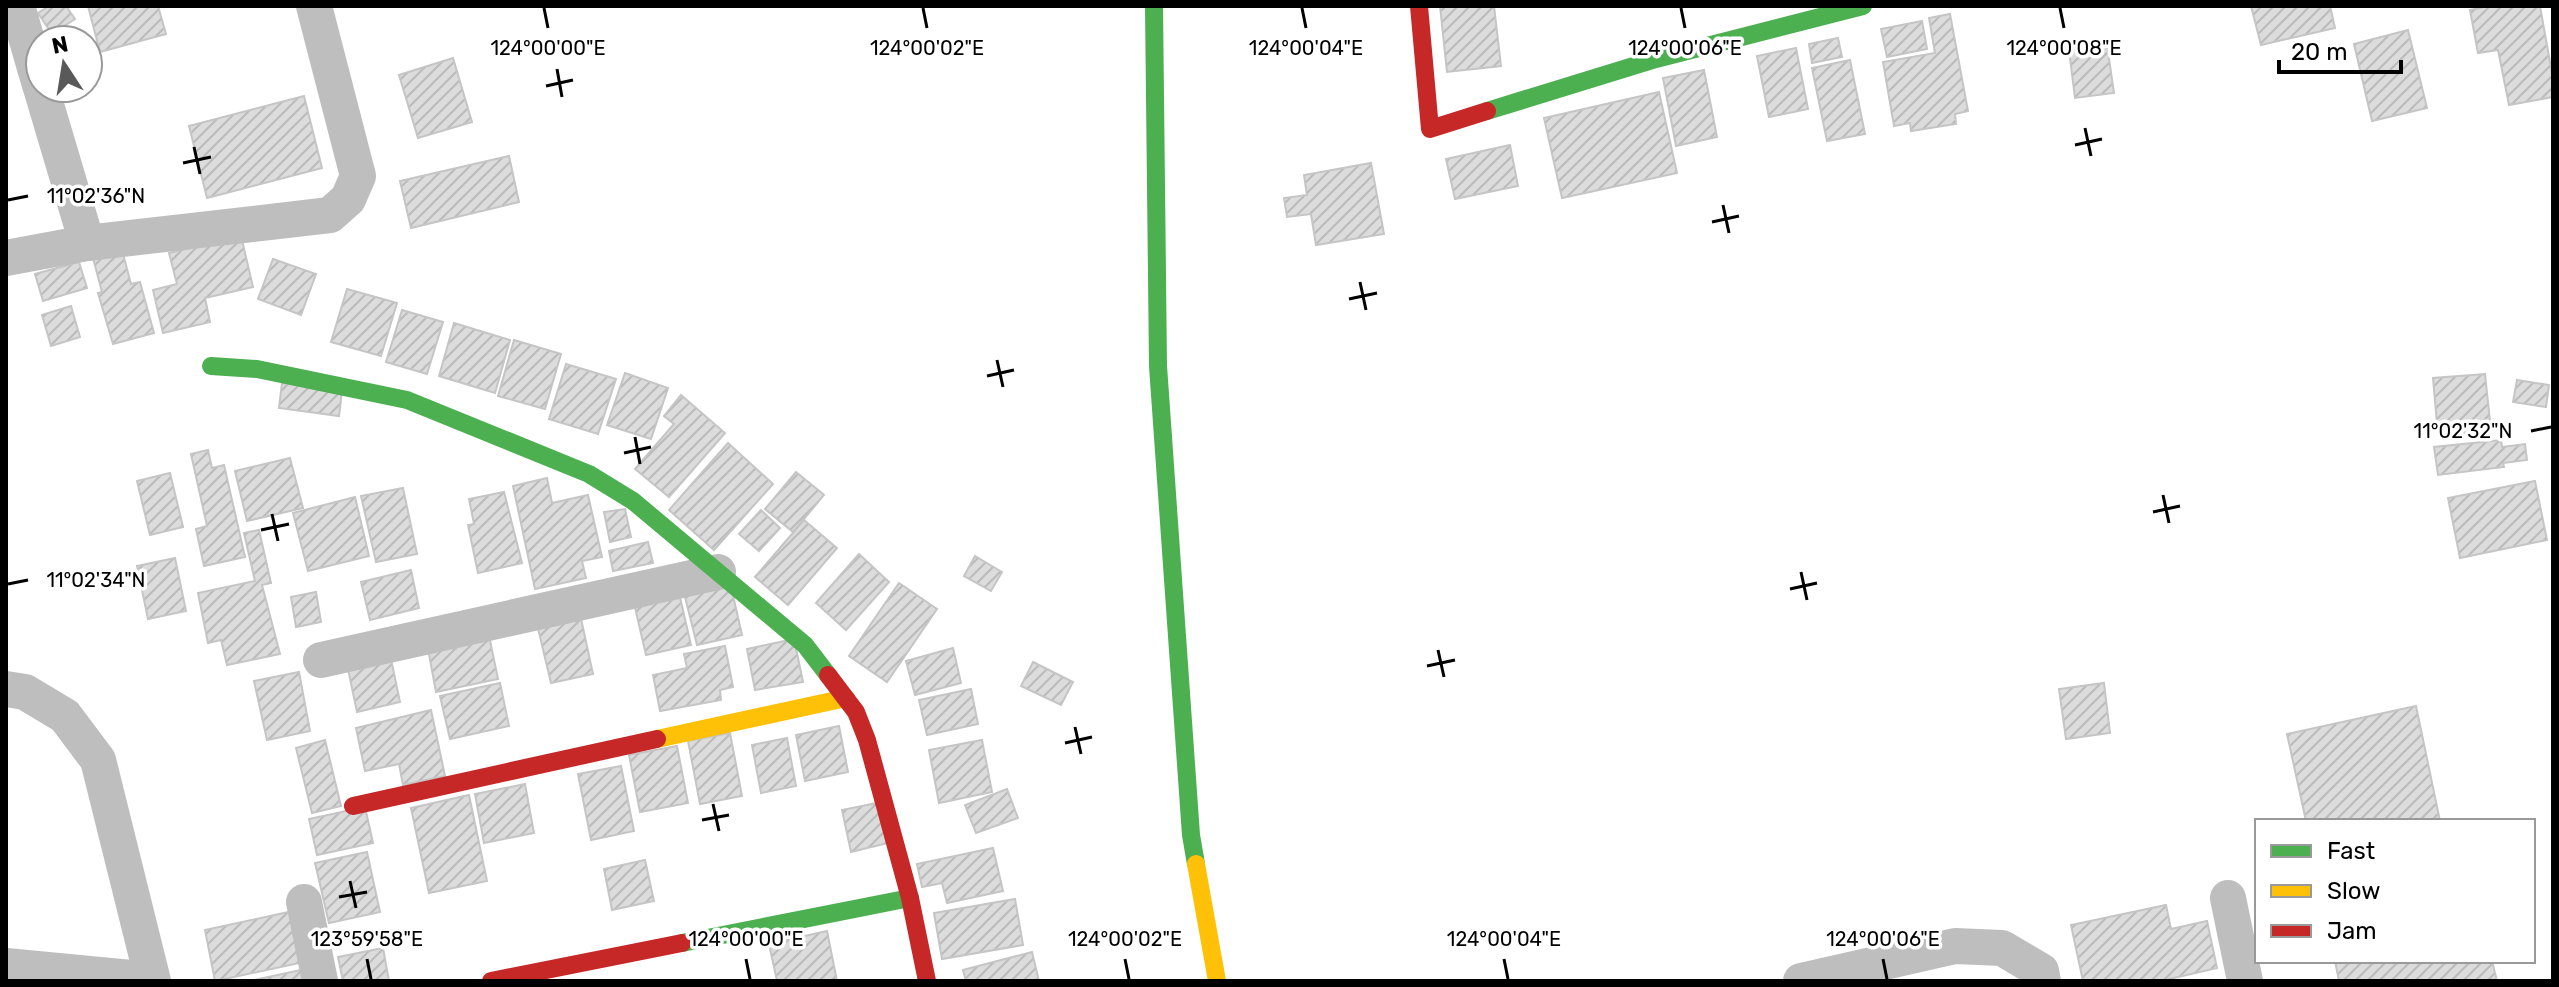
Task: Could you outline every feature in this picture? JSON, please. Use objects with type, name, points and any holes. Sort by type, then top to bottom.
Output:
[{"type":"street","points":[[17,6],[24,31]]},
{"type":"street","points":[[6,258],[87,243],[330,215],[348,199],[358,176],[314,6]]},
{"type":"street","points":[[1154,6],[1158,366],[1176,649],[1191,835],[1217,981]]},
{"type":"street","points":[[1419,6],[1430,129],[1656,59],[1863,6]]},
{"type":"street","points":[[45,104],[87,243]]},
{"type":"street","points":[[211,366],[269,371],[407,400],[589,474],[633,501],[805,645],[856,712],[867,740],[910,898],[927,981]]},
{"type":"street","points":[[321,660],[718,572]]},
{"type":"street","points":[[6,689],[25,692],[65,716],[98,760],[153,981],[6,966]]},
{"type":"street","points":[[353,806],[846,698]]},
{"type":"street","points":[[491,981],[910,898]]},
{"type":"street","points":[[2228,898],[2245,981]]},
{"type":"street","points":[[304,902],[320,981]]},
{"type":"street","points":[[1801,981],[1955,946],[2002,948],[2041,971],[2043,981]]},
{"type":"building","points":[[49,6],[66,6],[75,19],[67,24],[45,24],[38,13]]},
{"type":"building","points":[[88,6],[158,6],[166,34],[104,51],[104,24],[93,24]]},
{"type":"building","points":[[1440,6],[1494,6],[1501,66],[1447,72]]},
{"type":"building","points":[[2251,6],[2330,6],[2335,28],[2261,45]]},
{"type":"building","points":[[2489,6],[2540,6],[2553,79],[2553,97],[2509,105],[2498,50],[2478,53],[2470,10]]},
{"type":"building","points":[[1950,14],[1968,111],[1955,114],[1956,124],[1911,131],[1910,123],[1894,126],[1883,62],[1935,53],[1929,18]]},
{"type":"building","points":[[1922,21],[1927,49],[1887,57],[1881,29]]},
{"type":"building","points":[[2408,30],[2427,108],[2372,121],[2354,44]]},
{"type":"building","points":[[1838,38],[1842,57],[1812,63],[1809,44]]},
{"type":"building","points":[[2107,45],[2114,93],[2075,98],[2069,50]]},
{"type":"building","points":[[1796,48],[1808,109],[1769,117],[1757,56]]},
{"type":"building","points":[[453,58],[472,122],[418,138],[399,75]]},
{"type":"building","points":[[1850,60],[1865,134],[1827,141],[1812,68]]},
{"type":"building","points":[[1704,70],[1717,137],[1676,146],[1663,78]]},
{"type":"building","points":[[1659,92],[1677,173],[1562,198],[1544,118]]},
{"type":"building","points":[[304,96],[322,168],[207,198],[189,126]]},
{"type":"building","points":[[1510,145],[1518,186],[1455,199],[1446,159]]},
{"type":"building","points":[[509,156],[519,202],[411,228],[400,181]]},
{"type":"building","points":[[1371,163],[1384,234],[1316,245],[1311,214],[1287,217],[1284,198],[1307,195],[1304,175]]},
{"type":"building","points":[[241,236],[253,287],[205,298],[210,322],[163,333],[153,290],[177,284],[169,253]]},
{"type":"building","points":[[122,250],[131,284],[140,282],[154,333],[113,344],[98,293],[102,292],[93,258]]},
{"type":"building","points":[[273,259],[316,274],[301,315],[258,299]]},
{"type":"building","points":[[79,262],[87,288],[43,301],[35,274]]},
{"type":"building","points":[[347,289],[397,303],[381,356],[331,342]]},
{"type":"building","points":[[71,306],[80,337],[51,346],[42,315]]},
{"type":"building","points":[[402,310],[443,322],[427,374],[386,362]]},
{"type":"building","points":[[454,323],[510,340],[495,393],[439,376]]},
{"type":"building","points":[[514,340],[561,354],[545,409],[498,396]]},
{"type":"building","points":[[566,364],[616,379],[598,434],[549,419]]},
{"type":"building","points":[[625,373],[668,388],[651,439],[607,425]]},
{"type":"building","points":[[2485,374],[2491,431],[2438,435],[2433,378]]},
{"type":"building","points":[[2517,380],[2549,385],[2546,407],[2513,402]]},
{"type":"building","points":[[282,383],[342,391],[339,416],[279,408]]},
{"type":"building","points":[[681,395],[725,433],[669,497],[635,469],[674,424],[664,416]]},
{"type":"building","points":[[2501,440],[2502,447],[2525,444],[2527,460],[2503,463],[2504,467],[2438,475],[2434,447]]},
{"type":"building","points":[[728,443],[773,484],[714,550],[669,510]]},
{"type":"building","points":[[208,450],[212,468],[224,465],[245,557],[204,566],[196,529],[207,526],[191,454]]},
{"type":"building","points":[[290,458],[303,508],[247,521],[235,471]]},
{"type":"building","points":[[796,472],[824,495],[793,532],[765,509]]},
{"type":"building","points":[[170,473],[183,527],[150,535],[137,481]]},
{"type":"building","points":[[547,478],[552,503],[588,495],[602,557],[582,561],[586,578],[535,589],[513,486]]},
{"type":"building","points":[[2535,481],[2547,540],[2460,558],[2448,498]]},
{"type":"building","points":[[403,488],[417,554],[376,562],[361,496]]},
{"type":"building","points":[[504,492],[522,563],[478,573],[468,525],[474,524],[469,499]]},
{"type":"building","points":[[355,497],[369,556],[308,571],[293,513]]},
{"type":"building","points":[[625,509],[631,537],[610,542],[604,512]]},
{"type":"building","points":[[761,510],[780,528],[759,551],[739,534]]},
{"type":"building","points":[[804,520],[837,548],[788,605],[755,577]]},
{"type":"building","points":[[259,530],[271,583],[262,585],[280,654],[227,665],[221,640],[208,643],[198,593],[255,581],[244,533]]},
{"type":"building","points":[[648,542],[653,563],[613,571],[609,551]]},
{"type":"building","points":[[859,554],[889,582],[846,630],[816,603]]},
{"type":"building","points":[[975,556],[1002,572],[991,591],[964,576]]},
{"type":"building","points":[[175,558],[186,611],[148,619],[137,566]]},
{"type":"building","points":[[411,570],[419,608],[370,620],[361,582]]},
{"type":"building","points":[[730,582],[742,635],[697,645],[684,593]]},
{"type":"building","points":[[899,583],[937,609],[887,682],[849,656]]},
{"type":"building","points":[[316,592],[321,622],[296,627],[291,597]]},
{"type":"building","points":[[679,593],[691,645],[646,655],[634,603]]},
{"type":"building","points":[[580,614],[593,674],[551,683],[537,624]]},
{"type":"building","points":[[487,626],[498,679],[436,692],[426,638]]},
{"type":"building","points":[[794,639],[803,682],[755,690],[747,649]]},
{"type":"building","points":[[725,646],[733,687],[720,690],[721,700],[660,711],[653,675],[687,668],[684,654]]},
{"type":"building","points":[[953,648],[961,683],[915,695],[906,661]]},
{"type":"building","points":[[391,659],[400,702],[357,712],[348,669]]},
{"type":"building","points":[[1033,662],[1073,682],[1061,705],[1021,686]]},
{"type":"building","points":[[299,672],[310,731],[267,740],[254,681]]},
{"type":"building","points":[[500,683],[509,726],[450,739],[440,696]]},
{"type":"building","points":[[2104,683],[2110,733],[2066,739],[2059,689]]},
{"type":"building","points":[[971,689],[978,724],[927,735],[919,700]]},
{"type":"building","points":[[2416,706],[2440,819],[2306,819],[2287,734]]},
{"type":"building","points":[[431,710],[445,776],[403,785],[399,764],[365,771],[356,728]]},
{"type":"building","points":[[839,726],[848,772],[805,781],[796,735]]},
{"type":"building","points":[[730,733],[742,796],[700,804],[688,741]]},
{"type":"building","points":[[787,738],[796,786],[761,793],[752,745]]},
{"type":"building","points":[[325,740],[341,806],[312,813],[296,748]]},
{"type":"building","points":[[982,740],[992,792],[939,803],[929,750]]},
{"type":"building","points":[[677,746],[688,803],[640,812],[629,755]]},
{"type":"building","points":[[621,766],[634,831],[591,840],[578,774]]},
{"type":"building","points":[[525,784],[534,833],[484,843],[475,794]]},
{"type":"building","points":[[1007,789],[1018,818],[976,833],[965,805]]},
{"type":"building","points":[[469,795],[487,881],[429,893],[411,808]]},
{"type":"building","points":[[882,802],[892,842],[851,852],[842,810]]},
{"type":"building","points":[[365,807],[373,843],[317,855],[309,819]]},
{"type":"building","points":[[993,848],[1003,891],[947,903],[942,883],[922,887],[917,864]]},
{"type":"building","points":[[367,852],[380,912],[329,923],[315,863]]},
{"type":"building","points":[[645,860],[654,901],[612,910],[604,869]]},
{"type":"building","points":[[1015,899],[1023,945],[942,959],[934,913]]},
{"type":"building","points":[[2166,905],[2171,929],[2207,921],[2217,968],[2161,981],[2083,981],[2071,925]]},
{"type":"building","points":[[293,911],[304,962],[215,981],[205,930]]},
{"type":"building","points":[[827,931],[837,981],[777,981],[769,944]]},
{"type":"building","points":[[383,948],[389,981],[343,981],[338,957]]},
{"type":"building","points":[[1032,952],[1039,981],[966,981],[963,970]]},
{"type":"building","points":[[2335,963],[2492,963],[2497,981],[2339,981]]},
{"type":"building","points":[[315,967],[318,981],[249,981]]},
{"type":"traffic: fast","points":[[1154,6],[1158,366],[1191,835],[1196,864]]},
{"type":"traffic: fast","points":[[1487,111],[1656,59],[1863,6]]},
{"type":"traffic: fast","points":[[211,366],[257,369],[407,400],[589,474],[633,501],[805,645],[828,675]]},
{"type":"traffic: fast","points":[[682,943],[910,898]]},
{"type":"traffic: slow","points":[[657,739],[846,698]]},
{"type":"traffic: slow","points":[[1196,864],[1217,981]]},
{"type":"traffic: jam","points":[[1419,6],[1430,129],[1487,111]]},
{"type":"traffic: jam","points":[[828,675],[856,712],[867,740],[910,898],[927,981]]},
{"type":"traffic: jam","points":[[353,806],[657,739]]},
{"type":"traffic: jam","points":[[491,981],[682,943]]}]
